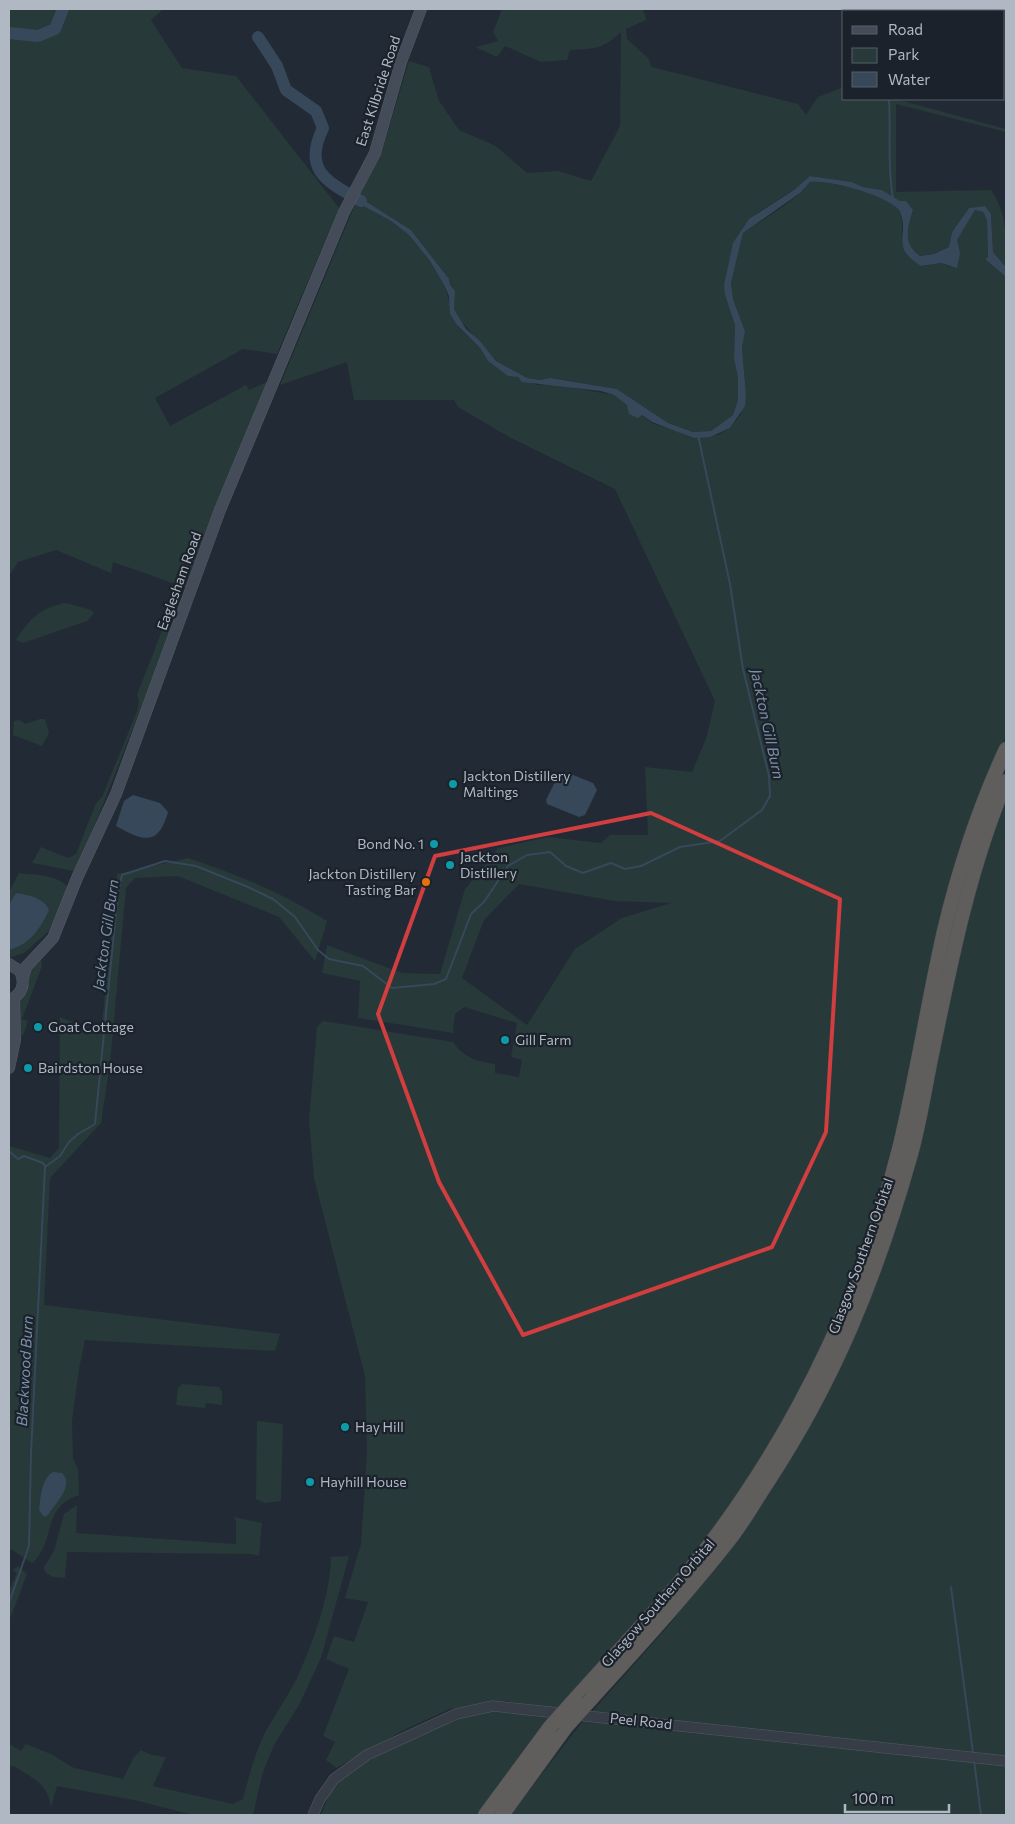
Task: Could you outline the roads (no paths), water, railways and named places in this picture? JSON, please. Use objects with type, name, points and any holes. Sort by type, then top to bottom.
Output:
[{"type":"highway","name":"Glasgow Southern Orbital","points":[[485,1815],[550,1727],[671,1592],[721,1529],[784,1433],[843,1314],[873,1233],[900,1146],[944,930],[961,871],[980,810],[1006,749]]},
{"type":"highway","name":"Glasgow Southern Orbital","points":[[502,1815],[566,1727],[678,1602],[732,1537],[795,1441],[828,1381],[856,1320],[886,1237],[912,1152],[956,937],[992,815],[1006,781]]},
{"type":"main road","name":"East Kilbride Road","points":[[344,212],[375,153],[401,62],[421,9]]},
{"type":"main road","name":"Eaglesham Road","points":[[11,1000],[22,990],[26,967],[53,938],[77,878],[116,794],[220,510],[344,212]]},
{"type":"main road","points":[[9,964],[36,956]]},
{"type":"main road","points":[[9,964],[20,971],[23,978]]},
{"type":"main road","points":[[9,1068],[15,1040],[11,1016],[11,1000]]},
{"type":"street","name":"Peel Road","points":[[313,1815],[320,1799],[334,1779],[366,1754],[456,1714],[493,1706],[1006,1761]]},
{"type":"water","points":[[810,176],[852,182],[863,187],[882,190],[900,201],[906,201],[913,210],[908,230],[909,241],[920,256],[934,254],[949,247],[952,232],[969,208],[985,206],[991,214],[993,252],[1006,267],[1006,277],[985,259],[988,257],[987,220],[983,212],[975,210],[957,240],[960,253],[957,268],[941,263],[921,266],[911,259],[903,246],[902,220],[900,212],[895,206],[859,190],[831,183],[810,182],[800,193],[743,233],[731,283],[733,299],[745,331],[742,348],[746,394],[745,406],[730,428],[710,437],[695,438],[652,422],[642,415],[638,418],[629,414],[627,405],[614,395],[601,391],[522,382],[518,377],[508,376],[488,361],[480,348],[457,325],[450,314],[449,296],[444,285],[430,261],[409,235],[391,221],[356,202],[359,197],[411,230],[449,279],[450,285],[455,291],[454,309],[466,329],[479,340],[496,361],[527,378],[540,380],[550,378],[617,389],[668,423],[693,432],[711,431],[733,415],[738,400],[738,378],[734,359],[735,325],[725,295],[724,285],[733,243],[749,219],[794,190]]},
{"type":"water","points":[[566,772],[593,783],[597,790],[585,815],[579,817],[547,804],[546,800],[559,774]]},
{"type":"water","points":[[133,795],[160,803],[168,812],[164,823],[154,836],[148,838],[134,835],[116,826],[124,801]]},
{"type":"water","points":[[16,893],[40,900],[49,910],[29,940],[9,950],[9,905]]},
{"type":"water","points":[[53,1472],[62,1473],[66,1483],[65,1489],[48,1515],[44,1517],[39,1510],[41,1494],[46,1479]]},
{"type":"waterway","points":[[9,33],[38,36],[55,29],[63,9]]},
{"type":"waterway","points":[[258,37],[277,66],[286,90],[316,111],[323,128],[315,155],[317,165],[322,174],[338,188],[361,201]]},
{"type":"waterway","points":[[889,100],[890,161],[893,198]]},
{"type":"waterway","name":"Jackton Gill Burn","points":[[45,1167],[60,1156],[69,1142],[78,1134],[95,1124],[118,892],[122,875],[165,861],[196,866],[273,899],[295,917],[318,950],[329,959],[363,966],[392,988],[434,984],[446,979],[471,914],[484,902],[508,866],[527,855],[550,852],[566,866],[583,873],[611,863],[625,869],[641,866],[680,847],[720,841],[762,810],[770,796],[769,776],[743,669],[730,584],[698,435]]},
{"type":"waterway","name":"Jackton Gill Burn","points":[[9,1151],[18,1159],[24,1156],[43,1163],[45,1166]]},
{"type":"waterway","name":"Blackwood Burn","points":[[9,1603],[29,1546],[31,1453],[45,1167]]},
{"type":"waterway","points":[[951,1587],[973,1753]]},
{"type":"waterway","points":[[974,1760],[981,1815]]},
{"type":"place","name":"Jackton Distillery Maltings","points":[[453,784]]},
{"type":"place","name":"Bond No. 1","points":[[434,844]]},
{"type":"place","name":"Jackton Distillery","points":[[450,865]]},
{"type":"place","name":"Jackton Distillery Tasting Bar","points":[[426,882]]},
{"type":"place","name":"Goat Cottage","points":[[38,1027]]},
{"type":"place","name":"Gill Farm","points":[[505,1040]]},
{"type":"place","name":"Bairdston House","points":[[28,1068]]},
{"type":"place","name":"Hay Hill","points":[[345,1427]]},
{"type":"place","name":"Hayhill House","points":[[310,1482]]}]
